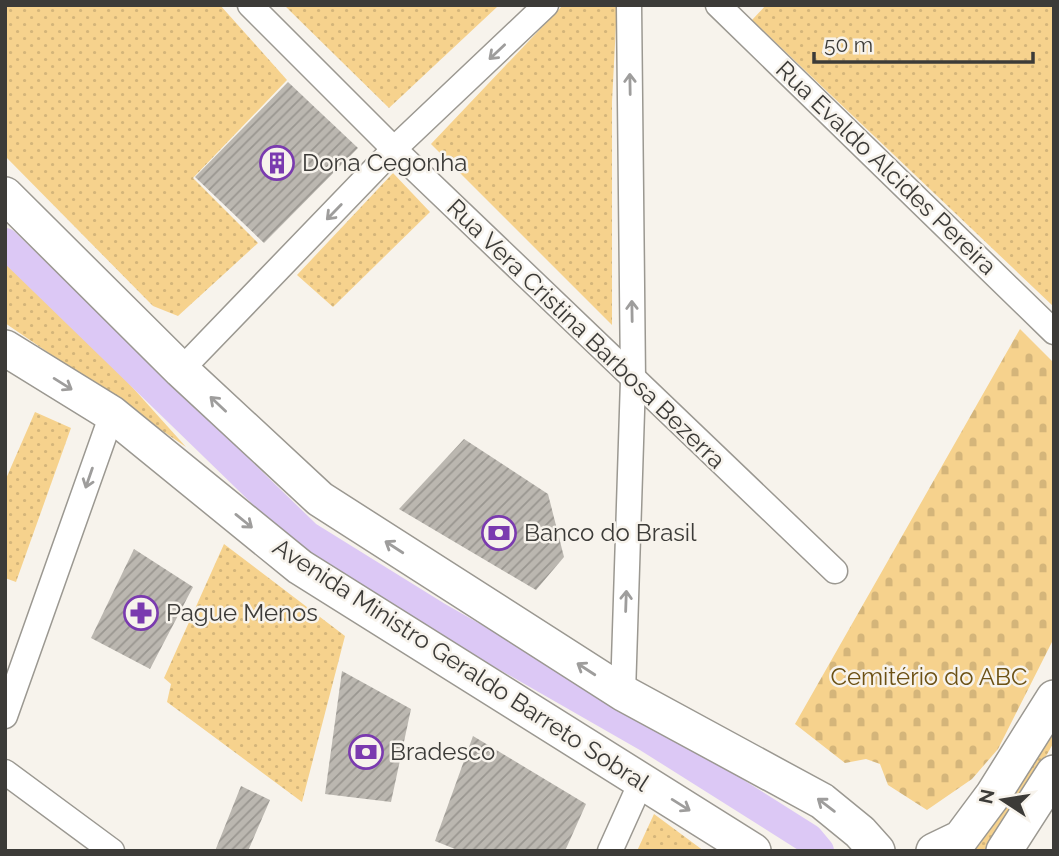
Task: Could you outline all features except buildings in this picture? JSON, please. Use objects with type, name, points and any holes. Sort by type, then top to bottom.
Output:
[{"type":"main road","points":[[5,195],[181,370],[320,499],[623,693],[822,801],[860,832],[877,851]]},
{"type":"main road","name":"Avenida Ministro Geraldo Barreto Sobral","points":[[5,348],[111,414],[300,567],[754,851]]},
{"type":"main road","points":[[934,851],[961,838],[993,795],[1054,698]]},
{"type":"main road","points":[[1004,851],[1054,773]]},
{"type":"street","name":"Rua Vera Cristina Barbosa Bezerra","points":[[250,5],[394,149],[835,571]]},
{"type":"street","points":[[181,370],[394,149],[546,5]]},
{"type":"street","points":[[623,693],[633,380],[629,5]]},
{"type":"street","name":"Rua Evaldo Alcides Pereira","points":[[718,5],[1054,332]]},
{"type":"street","points":[[5,716],[111,414]]},
{"type":"street","points":[[5,772],[112,851]]},
{"type":"street","points":[[610,851],[642,780]]},
{"type":"green space","points":[[5,5],[220,5],[287,80],[193,178],[258,243],[178,316],[153,306],[5,156]]},
{"type":"green space","points":[[284,5],[495,5],[497,7],[389,108]]},
{"type":"green space","points":[[563,5],[617,5],[612,102],[612,325],[431,144]]},
{"type":"green space","points":[[766,5],[1054,5],[1054,307],[752,20]]},
{"type":"green space","points":[[393,173],[430,212],[333,307],[297,275]]},
{"type":"green space","points":[[5,257],[64,311],[186,447],[5,323]]},
{"type":"green space","name":"Cemitério do ABC","points":[[1020,329],[1054,363],[1054,638],[998,749],[972,779],[927,810],[888,785],[880,764],[866,759],[845,763],[795,724]]},
{"type":"green space","points":[[35,412],[71,428],[16,582],[5,578],[5,481]]},
{"type":"green space","points":[[224,544],[345,636],[302,802],[167,702],[171,684],[164,678]]},
{"type":"green space","points":[[1054,721],[1054,742],[992,851],[968,851],[980,844],[1026,772]]},
{"type":"green space","points":[[654,814],[704,851],[637,851]]},
{"type":"waterway","points":[[5,243],[307,536],[436,616],[649,738],[809,839],[819,851]]},
{"type":"place","name":"Dona Cegonha","points":[[277,163]]},
{"type":"place","name":"Banco do Brasil","points":[[499,533]]},
{"type":"place","name":"Pague Menos","points":[[141,613]]},
{"type":"place","name":"Bradesco","points":[[366,752]]}]
